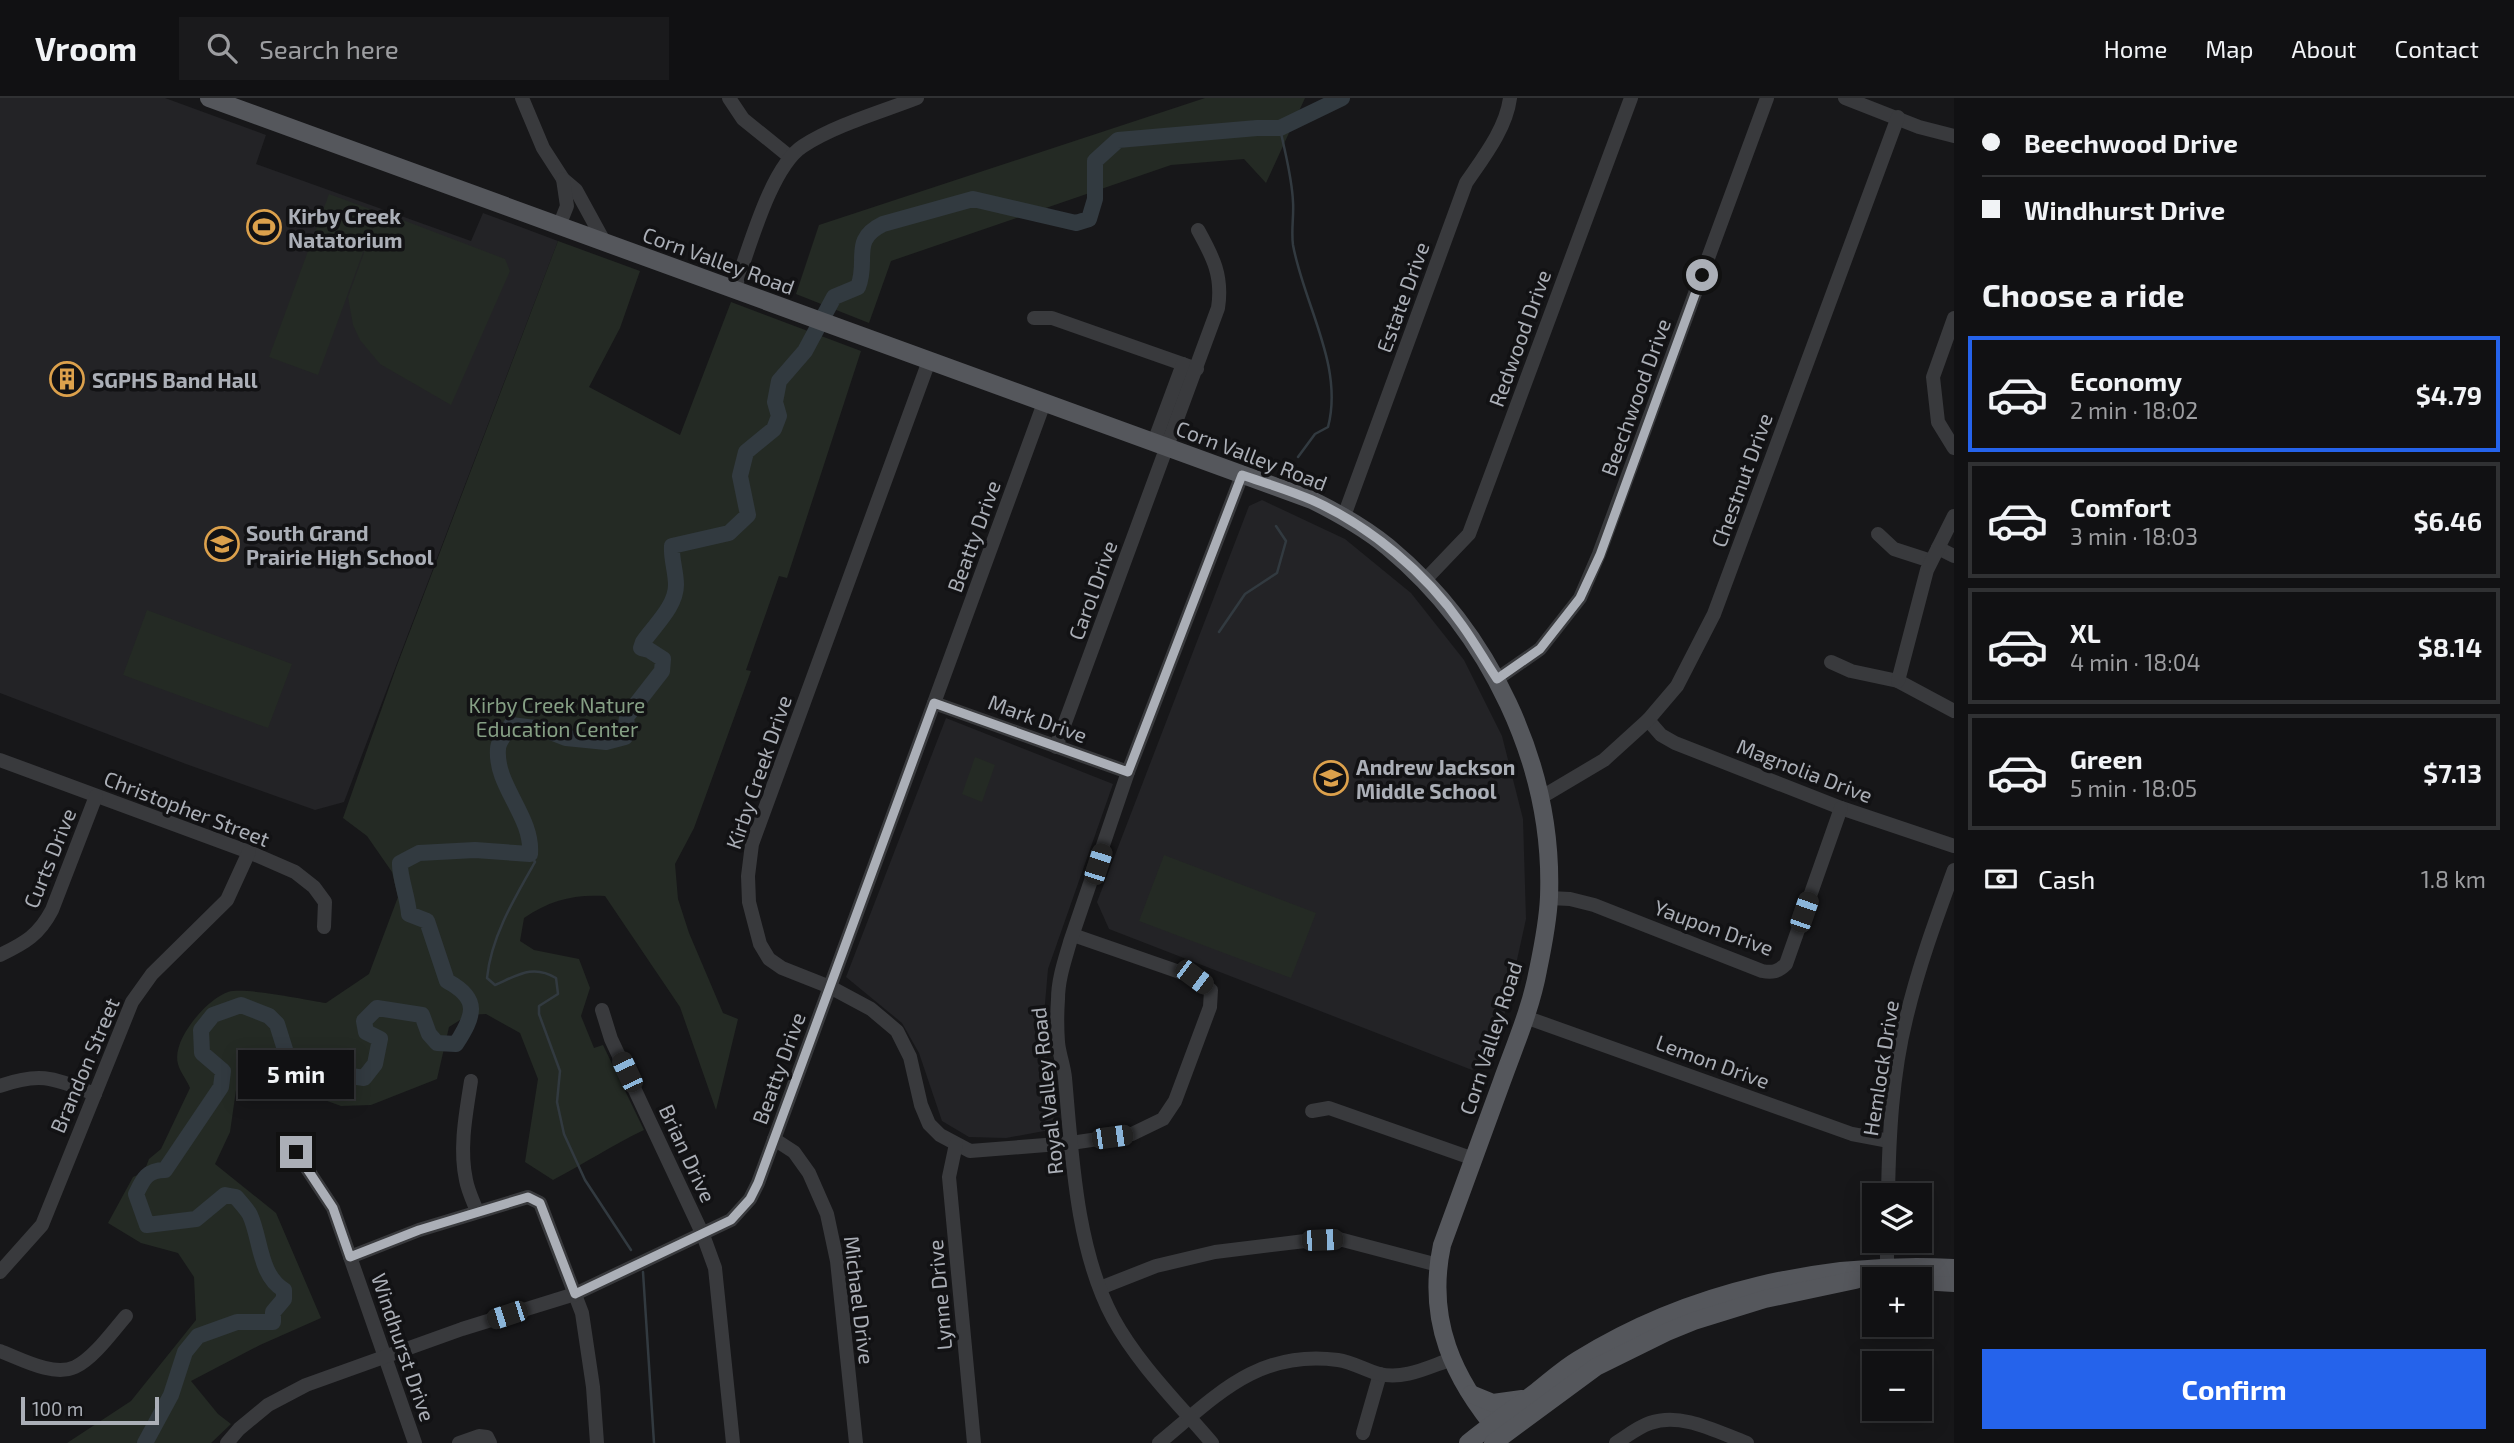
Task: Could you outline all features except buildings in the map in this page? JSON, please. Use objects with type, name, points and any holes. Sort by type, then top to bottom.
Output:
[{"type":"main road","name":"Corn Valley Road","points":[[209,98],[1312,500],[1344,516],[1387,546],[1425,580],[1461,623],[1497,679],[1520,730],[1540,798],[1548,854],[1549,898],[1538,973],[1525,1017],[1442,1245],[1438,1265],[1437,1306],[1441,1332],[1471,1394],[1499,1436]]},
{"type":"main road","points":[[1932,1271],[1954,1268]]},
{"type":"main road","points":[[1499,1436],[1529,1397],[1576,1361],[1668,1314],[1783,1279],[1843,1270],[1862,1273]]},
{"type":"main road","points":[[1468,1443],[1499,1436],[1596,1367],[1694,1321],[1765,1300],[1862,1279]]},
{"type":"main road","points":[[1932,1282],[1954,1283]]},
{"type":"main road","points":[[1471,1394],[1493,1403],[1529,1397]]},
{"type":"street","points":[[522,98],[543,148],[563,179],[576,190],[605,243]]},
{"type":"street","points":[[729,98],[743,119],[790,157]]},
{"type":"street","points":[[734,290],[769,192],[790,157],[802,146],[828,133],[917,98]]},
{"type":"street","name":"Estate Drive","points":[[1344,516],[1466,183],[1487,152],[1505,117],[1510,98]]},
{"type":"street","name":"Redwood Drive","points":[[1425,580],[1469,534],[1631,98]]},
{"type":"street","name":"Beechwood Drive","points":[[1497,679],[1540,649],[1580,598],[1600,555],[1767,98]]},
{"type":"street","points":[[1845,98],[1919,127],[1954,136]]},
{"type":"street","name":"Chestnut Drive","points":[[1540,798],[1604,760],[1648,720],[1676,686],[1714,614],[1898,117]]},
{"type":"street","points":[[559,226],[567,206],[563,179]]},
{"type":"street","name":"Carol Drive","points":[[1056,747],[1161,445],[1190,367],[1218,308],[1221,288],[1213,257],[1198,230]]},
{"type":"street","points":[[1034,318],[1052,318],[1190,367]]},
{"type":"street","points":[[1954,318],[1933,377],[1938,422],[1954,448]]},
{"type":"street","name":"Kirby Creek Drive","points":[[929,361],[750,853],[749,902],[760,944],[769,959],[782,968],[830,986],[871,1009],[897,1031],[910,1057],[921,1105],[929,1124],[940,1135],[970,1151],[1071,1143],[1132,1134],[1163,1119],[1175,1101],[1210,1007],[1211,990],[1194,977],[1073,935]]},
{"type":"street","name":"Beatty Drive","points":[[227,1443],[268,1405],[306,1385],[462,1329],[575,1294],[731,1220],[750,1199],[1044,403]]},
{"type":"street","name":"Royal Valley Road","points":[[1212,1443],[1135,1352],[1113,1317],[1100,1288],[1084,1233],[1071,1143],[1064,1068],[1058,1043],[1058,996],[1062,969],[1128,772],[1242,475]]},
{"type":"street","points":[[1898,681],[1927,570],[1954,516]]},
{"type":"street","points":[[1878,534],[1894,549],[1954,556]]},
{"type":"street","points":[[1831,662],[1851,671],[1898,681],[1954,711]]},
{"type":"street","name":"Mark Drive","points":[[934,703],[1128,772]]},
{"type":"street","name":"Magnolia Drive","points":[[1648,720],[1661,735],[1675,743],[1841,808],[1954,846]]},
{"type":"street","name":"Christopher Street","points":[[0,760],[249,852],[295,872],[314,887],[325,902],[324,927]]},
{"type":"street","name":"Curts Drive","points":[[0,955],[23,944],[44,927],[96,796]]},
{"type":"street","name":"Yaupon Drive","points":[[1549,898],[1570,899],[1594,905],[1762,971],[1780,970],[1786,964],[1841,808]]},
{"type":"street","name":"Brandon Street","points":[[0,1272],[42,1225],[132,1002],[152,974],[227,900],[249,852]]},
{"type":"street","name":"Hemlock Drive","points":[[1888,1183],[1889,1141],[1906,1020],[1926,946],[1954,870]]},
{"type":"street","name":"Brian Drive","points":[[602,1010],[611,1039],[703,1235],[715,1268],[733,1443]]},
{"type":"street","name":"Lemon Drive","points":[[1525,1017],[1852,1134],[1889,1141]]},
{"type":"street","points":[[0,1086],[29,1077],[51,1077],[94,1094]]},
{"type":"street","points":[[471,1081],[463,1164],[466,1182],[477,1211]]},
{"type":"street","points":[[1312,1111],[1329,1108],[1474,1159]]},
{"type":"street","name":"Michael Drive","points":[[774,1139],[794,1152],[809,1173],[827,1214],[837,1261],[856,1443]]},
{"type":"street","name":"Lynne Drive","points":[[956,1144],[949,1177],[974,1443]]},
{"type":"street","name":"Windhurst Drive","points":[[296,1152],[333,1208],[415,1443]]},
{"type":"street","points":[[350,1257],[477,1211],[528,1197],[540,1203],[575,1294],[587,1338],[597,1443]]},
{"type":"street","points":[[1100,1288],[1156,1266],[1215,1252],[1305,1241],[1339,1240],[1438,1265]]},
{"type":"street","points":[[0,1351],[40,1366],[60,1369],[74,1367],[88,1357],[126,1316]]},
{"type":"street","points":[[1159,1443],[1241,1377],[1273,1363],[1306,1358],[1340,1361],[1380,1374],[1401,1377],[1452,1359]]},
{"type":"street","points":[[1363,1433],[1380,1374]]},
{"type":"street","points":[[1616,1443],[1649,1423],[1665,1420],[1684,1420],[1747,1443]]},
{"type":"street","points":[[459,1443],[485,1439]]},
{"type":"shaded area","name":"South Grand Prairie High School","points":[[0,98],[165,98],[266,135],[256,164],[471,241],[483,213],[558,241],[344,802],[315,810],[0,693]]},
{"type":"shaded area","name":"Andrew Jackson Middle School","points":[[1262,500],[1345,539],[1411,593],[1464,660],[1502,736],[1523,819],[1526,919],[1506,1010],[1486,1063],[1472,1070],[1109,929],[1097,902],[1249,506]]},
{"type":"shaded area","points":[[946,718],[1113,784],[1048,969],[1043,1027],[1055,1129],[1006,1138],[969,1137],[942,1121],[919,1053],[902,1023],[846,977]]},
{"type":"green space","points":[[1205,98],[1305,98],[1266,183],[1244,159],[1171,165],[891,261],[869,323],[796,294],[819,225]]},
{"type":"green space","points":[[329,194],[378,212],[318,375],[269,357]]},
{"type":"green space","points":[[379,211],[505,259],[510,271],[451,405],[380,364],[360,340],[353,325],[348,297]]},
{"type":"green space","name":"Kirby Creek Nature Education Center","points":[[558,241],[640,271],[620,328],[589,387],[680,435],[731,302],[861,351],[787,578],[779,576],[746,670],[751,671],[694,828],[675,864],[678,899],[689,933],[723,1013],[738,1019],[716,1110],[680,1007],[605,896],[573,897],[543,907],[524,918],[520,941],[534,950],[579,959],[590,988],[581,1016],[594,1048],[603,1045],[644,1130],[553,1180],[525,1162],[538,1079],[520,1033],[486,1014],[468,1015],[449,1027],[437,1079],[371,1105],[341,1106],[239,1069],[230,1132],[215,1164],[276,1213],[321,1318],[260,1345],[191,1381],[218,1414],[231,1424],[211,1443],[67,1443],[131,1401],[196,1320],[194,1277],[178,1253],[141,1243],[108,1223],[133,1177],[144,1172],[149,1159],[161,1149],[190,1088],[180,1070],[177,1054],[192,1022],[210,1003],[228,992],[262,992],[326,1003],[369,974],[398,897],[392,872],[367,836],[343,818],[396,668]]},
{"type":"green space","points":[[147,610],[292,664],[268,728],[123,675]]},
{"type":"green space","points":[[975,757],[995,765],[982,802],[962,794]]},
{"type":"green space","points":[[1164,855],[1316,913],[1291,978],[1139,921]]},
{"type":"waterway","points":[[145,1443],[171,1395],[185,1352],[198,1336],[237,1322],[273,1322],[273,1312],[284,1299],[284,1290],[265,1266],[250,1215],[236,1197],[225,1195],[196,1219],[147,1225],[136,1194],[146,1176],[165,1170],[221,1087],[223,1071],[202,1053],[201,1030],[213,1015],[241,1005],[269,1016],[277,1024],[293,1075],[299,1078],[304,1075],[320,1077],[326,1072],[364,1078],[375,1064],[380,1039],[366,1032],[364,1021],[377,1008],[422,1015],[429,1034],[437,1043],[456,1044],[470,1017],[470,1001],[447,981],[427,921],[409,914],[400,863],[419,853],[475,850],[530,854],[526,827],[502,776],[499,763],[498,746],[511,725],[543,729],[566,738],[606,742],[625,737],[627,716],[662,671],[663,659],[641,648],[673,600],[676,580],[672,546],[729,533],[748,515],[740,476],[746,452],[774,429],[779,416],[775,402],[779,381],[805,351],[834,297],[858,287],[863,244],[873,230],[883,224],[973,199],[1076,223],[1089,219],[1095,199],[1095,161],[1118,140],[1280,128],[1342,98]]},
{"type":"waterway","points":[[1280,128],[1290,174],[1293,245],[1321,336],[1331,381],[1332,404],[1328,427],[1315,434],[1298,457]]},
{"type":"waterway","points":[[1219,632],[1245,594],[1277,573],[1286,541],[1276,526]]},
{"type":"waterway","points":[[530,854],[535,862],[499,933],[487,978],[495,985],[533,971],[556,978],[558,994],[539,1006],[539,1014],[560,1071],[557,1102],[564,1134],[585,1180],[631,1250]]},
{"type":"waterway","points":[[643,1272],[654,1443]]},
{"type":"place","name":"Kirby Creek Natatorium","points":[[264,227]]},
{"type":"place","name":"SGPHS Band Hall","points":[[67,379]]},
{"type":"place","name":"South Grand Prairie High School","points":[[222,544]]},
{"type":"place","name":"Andrew Jackson Middle School","points":[[1331,778]]},
{"type":"route","points":[[296,1152],[333,1208],[350,1257],[419,1230],[528,1197],[540,1203],[575,1294],[731,1220],[750,1199],[758,1183],[934,703],[1128,772],[1242,475],[1312,500],[1344,516],[1387,546],[1425,580],[1461,623],[1497,679],[1540,649],[1580,598],[1600,555],[1702,275]]}]
